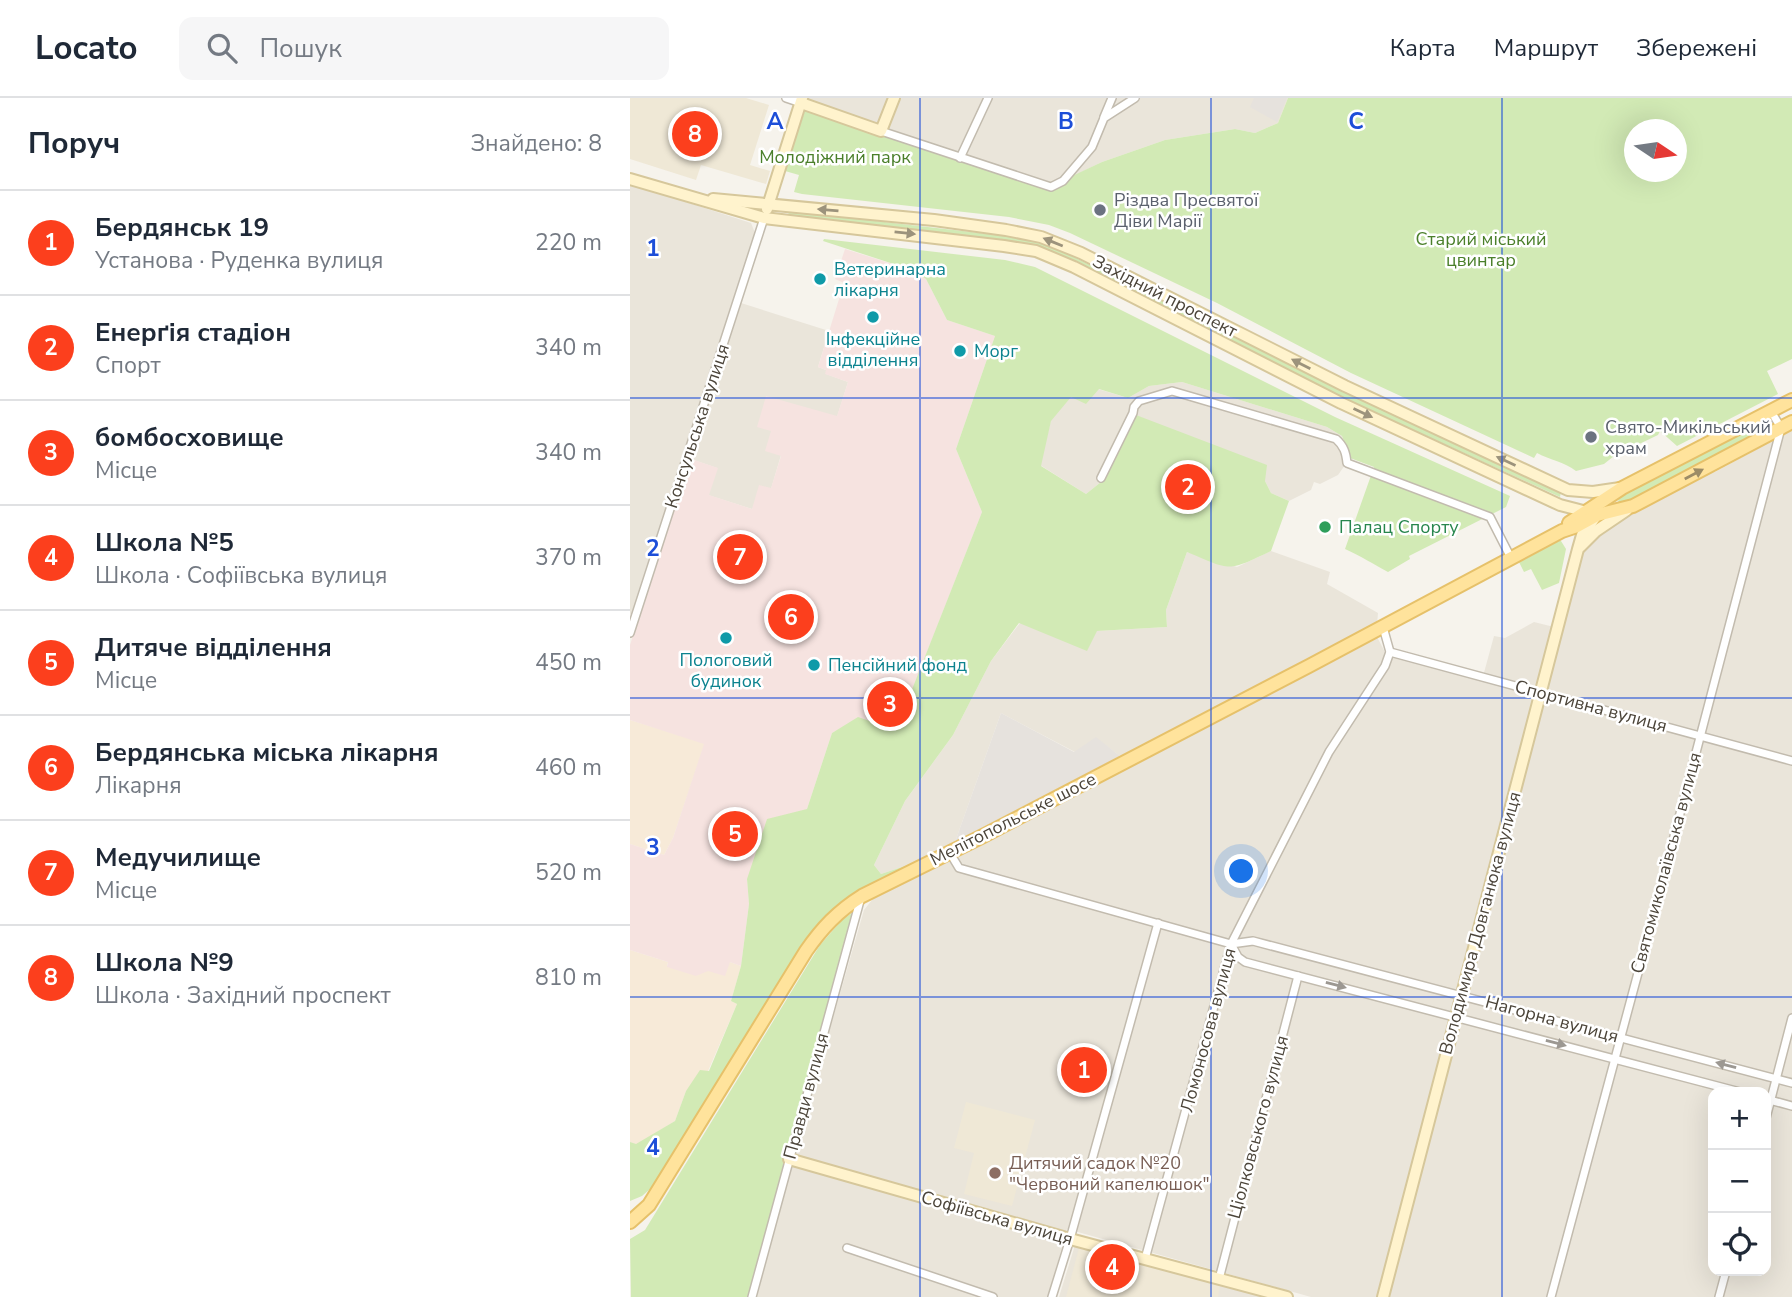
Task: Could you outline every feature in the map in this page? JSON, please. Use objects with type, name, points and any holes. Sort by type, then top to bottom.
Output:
[{"type":"main road","points":[[764,218],[801,100],[881,131],[894,98]]},
{"type":"main road","name":"Західний проспект","points":[[630,179],[764,218],[940,237],[1036,251],[1074,267],[1341,403],[1560,505]]},
{"type":"main road","name":"Західний проспект","points":[[679,195],[934,220],[1041,237],[1081,253],[1345,386],[1568,490],[1593,492],[1622,488]]},
{"type":"main road","points":[[1578,549],[1591,513],[1622,488],[1791,403]]},
{"type":"main road","name":"Мелітопольське шосе","points":[[633,1218],[649,1205],[806,951],[821,929],[844,907],[1383,627],[1591,513],[1633,506],[1786,425]]},
{"type":"main road","points":[[1560,505],[1591,513]]},
{"type":"main road","points":[[1560,505],[1575,523],[1578,549]]},
{"type":"main road","points":[[1578,549],[1596,531],[1633,506]]},
{"type":"main road","name":"Володимира Довганюка вулиця","points":[[1383,1297],[1578,549]]},
{"type":"main road","name":"Софіївська вулиця","points":[[789,1159],[1287,1297]]},
{"type":"street","points":[[786,98],[801,100]]},
{"type":"street","points":[[961,158],[988,98]]},
{"type":"street","points":[[881,131],[1051,187],[1063,181],[1092,147],[1112,98]]},
{"type":"street","points":[[1104,118],[1135,98]]},
{"type":"street","name":"Консульська вулиця","points":[[630,633],[634,606],[764,218]]},
{"type":"street","points":[[1101,478],[1134,407],[1139,401],[1172,391],[1336,439],[1342,443],[1347,463],[1490,517],[1511,558]]},
{"type":"street","points":[[1772,411],[1786,425]]},
{"type":"street","name":"Святомиколаївська вулиця","points":[[1551,1297],[1699,737],[1786,425]]},
{"type":"street","points":[[1383,627],[1390,652]]},
{"type":"street","name":"Спортивна вулиця","points":[[1390,652],[1792,761]]},
{"type":"street","name":"Ломоносова вулиця","points":[[1145,1259],[1231,944],[1329,752],[1385,666],[1390,652]]},
{"type":"street","name":"Нагорна вулиця","points":[[950,853],[959,868],[1231,944],[1253,941],[1792,1083]]},
{"type":"street","name":"Правди вулиця","points":[[752,1297],[862,896]]},
{"type":"street","points":[[1052,1297],[1158,923]]},
{"type":"street","name":"Нагорна вулиця","points":[[1231,944],[1238,957],[1245,962],[1721,1087]]},
{"type":"street","name":"Ціолковського вулиця","points":[[1219,1279],[1298,976]]},
{"type":"street","points":[[1771,1092],[1792,1018]]},
{"type":"street","points":[[1771,1101],[1792,1106]]},
{"type":"street","points":[[847,1248],[993,1297]]},
{"type":"street","points":[[1719,1297],[1725,1276]]},
{"type":"shaded area","points":[[630,98],[746,98],[769,105],[750,165],[770,171],[766,184],[701,165],[696,180],[630,159]]},
{"type":"shaded area","points":[[796,98],[1288,98],[1278,123],[1255,133],[1235,129],[1165,140],[1102,162],[1051,187]]},
{"type":"shaded area","points":[[1254,98],[1287,98],[1277,122],[1250,107]]},
{"type":"shaded area","points":[[630,184],[751,223],[755,233],[633,616],[630,614]]},
{"type":"shaded area","points":[[845,249],[915,271],[926,279],[947,320],[995,336],[956,449],[982,512],[896,731],[858,718],[832,733],[807,809],[747,879],[749,904],[741,966],[730,962],[725,976],[708,971],[696,976],[667,967],[668,962],[630,950],[630,844],[664,855],[673,838],[704,744],[630,720],[630,645],[691,459],[718,468],[709,495],[752,509],[759,485],[771,488],[781,456],[765,451],[771,431],[757,427],[766,396],[837,416],[848,382],[825,374],[826,370],[818,367],[844,283],[835,279]]},
{"type":"shaded area","points":[[741,303],[829,331],[818,367],[826,370],[826,374],[848,382],[837,417],[771,431],[781,455],[771,489],[752,509],[708,495],[717,468],[691,459]]},
{"type":"shaded area","points":[[1182,382],[1327,427],[1342,436],[1350,458],[1338,475],[1320,484],[1314,482],[1311,490],[1289,501],[1271,493],[1265,481],[1136,415],[1106,478],[1086,494],[1040,465],[1051,420],[1071,396],[1098,389],[1128,398],[1149,386]]},
{"type":"shaded area","points":[[1792,430],[1792,1297],[1311,1297],[1067,1229],[1048,1297],[757,1297],[793,1158],[864,910],[876,895],[970,849],[1377,637],[1386,654],[1482,680],[1494,636],[1505,638],[1534,622],[1562,629],[1582,553],[1591,540],[1634,510],[1707,473],[1715,472]]},
{"type":"shaded area","points":[[1271,551],[1330,572],[1327,584],[1378,613],[1377,624],[1120,756],[1096,738],[1075,752],[1001,713],[955,842],[908,865],[881,874],[874,865],[905,801],[953,735],[991,661],[1020,623],[1097,631],[1167,627],[1166,610],[1187,552],[1237,567]]},
{"type":"shaded area","points":[[1001,713],[1074,752],[1096,737],[1120,756],[955,842]]},
{"type":"shaded area","points":[[630,720],[705,743],[673,838],[664,855],[630,844]]},
{"type":"shaded area","points":[[630,950],[668,962],[667,966],[708,971],[730,962],[741,966],[731,1001],[737,1004],[708,1071],[686,1091],[675,1121],[636,1145],[630,1142]]},
{"type":"shaded area","name":"Дитячий садок №20 \"Червоний капелюшок\"","points":[[966,1102],[1035,1120],[1012,1206],[964,1194],[974,1153],[954,1148]]},
{"type":"shaded area","points":[[1075,1245],[1273,1297],[1059,1297]]},
{"type":"shaded area","points":[[1079,1248],[1220,1286],[1218,1297],[1066,1297]]},
{"type":"green space","name":"Старий міський цвинтар","points":[[1288,98],[1792,98],[1792,359],[1767,371],[1778,394],[1677,446],[1660,431],[1658,435],[1614,456],[1604,464],[1576,471],[1537,453],[1534,458],[1351,373],[1217,303],[1049,225],[1009,217],[802,194],[794,192],[799,175],[785,171],[805,110],[813,108],[1051,186],[1102,162],[1165,140],[1235,129],[1255,133],[1278,123]]},
{"type":"green space","points":[[789,211],[1039,241],[1344,392],[1561,492],[1560,497],[1342,397],[1076,263],[1005,241],[788,216]]},
{"type":"green space","points":[[823,241],[1005,260],[1035,267],[1335,417],[1510,496],[1506,507],[1409,556],[1410,559],[1388,572],[1345,549],[1374,467],[1350,458],[1342,436],[1327,427],[1182,382],[1149,386],[1128,398],[1099,389],[1086,404],[1071,397],[1051,421],[1041,466],[1086,494],[1106,478],[1136,415],[1267,465],[1265,481],[1271,493],[1289,501],[1271,551],[1237,566],[1222,566],[1187,552],[1166,610],[1167,627],[1097,631],[1087,651],[1019,623],[991,661],[953,735],[905,801],[874,865],[881,874],[908,865],[847,899],[815,927],[656,1184],[642,1196],[630,1201],[630,1142],[636,1144],[675,1121],[686,1091],[700,1070],[709,1071],[737,1004],[731,1001],[741,966],[749,904],[747,879],[767,819],[807,809],[832,733],[858,717],[896,730],[982,512],[956,449],[995,336],[947,320],[926,279],[915,271]]},
{"type":"green space","points":[[1765,420],[1770,422],[1771,426],[1623,505],[1618,503],[1619,497]]},
{"type":"green space","points":[[1559,541],[1566,549],[1559,583],[1542,590],[1531,569],[1524,572],[1519,562]]},
{"type":"green space","points":[[852,913],[748,1297],[631,1297],[630,1239],[645,1230],[820,945],[842,920]]},
{"type":"place","name":"Школа №9","points":[[695,134]]},
{"type":"place","name":"Різдва Пресвятої Діви Марії","points":[[1100,210]]},
{"type":"place","name":"Ветеринарна лікарня","points":[[820,279]]},
{"type":"place","name":"Інфекційне відділення","points":[[873,317]]},
{"type":"place","name":"Морг","points":[[960,351]]},
{"type":"place","name":"Свято-Микільський храм","points":[[1591,437]]},
{"type":"place","name":"Енерґія стадіон","points":[[1188,487]]},
{"type":"place","name":"Палац Спорту","points":[[1325,527]]},
{"type":"place","name":"Медучилище","points":[[740,557]]},
{"type":"place","name":"Бердянська міська лікарня","points":[[791,617]]},
{"type":"place","name":"Пологовий будинок","points":[[726,638]]},
{"type":"place","name":"Пенсійний фонд","points":[[814,665]]},
{"type":"place","name":"бомбосховище","points":[[890,704]]},
{"type":"place","name":"Дитяче відділення","points":[[735,834]]},
{"type":"place","name":"Бердянськ 19","points":[[1084,1070]]},
{"type":"place","name":"Дитячий садок №20 \"Червоний капелюшок\"","points":[[995,1173]]},
{"type":"place","name":"Школа №5","points":[[1112,1267]]},
{"type":"park label","name":"Молодіжний парк","points":[[835,157]]}]
